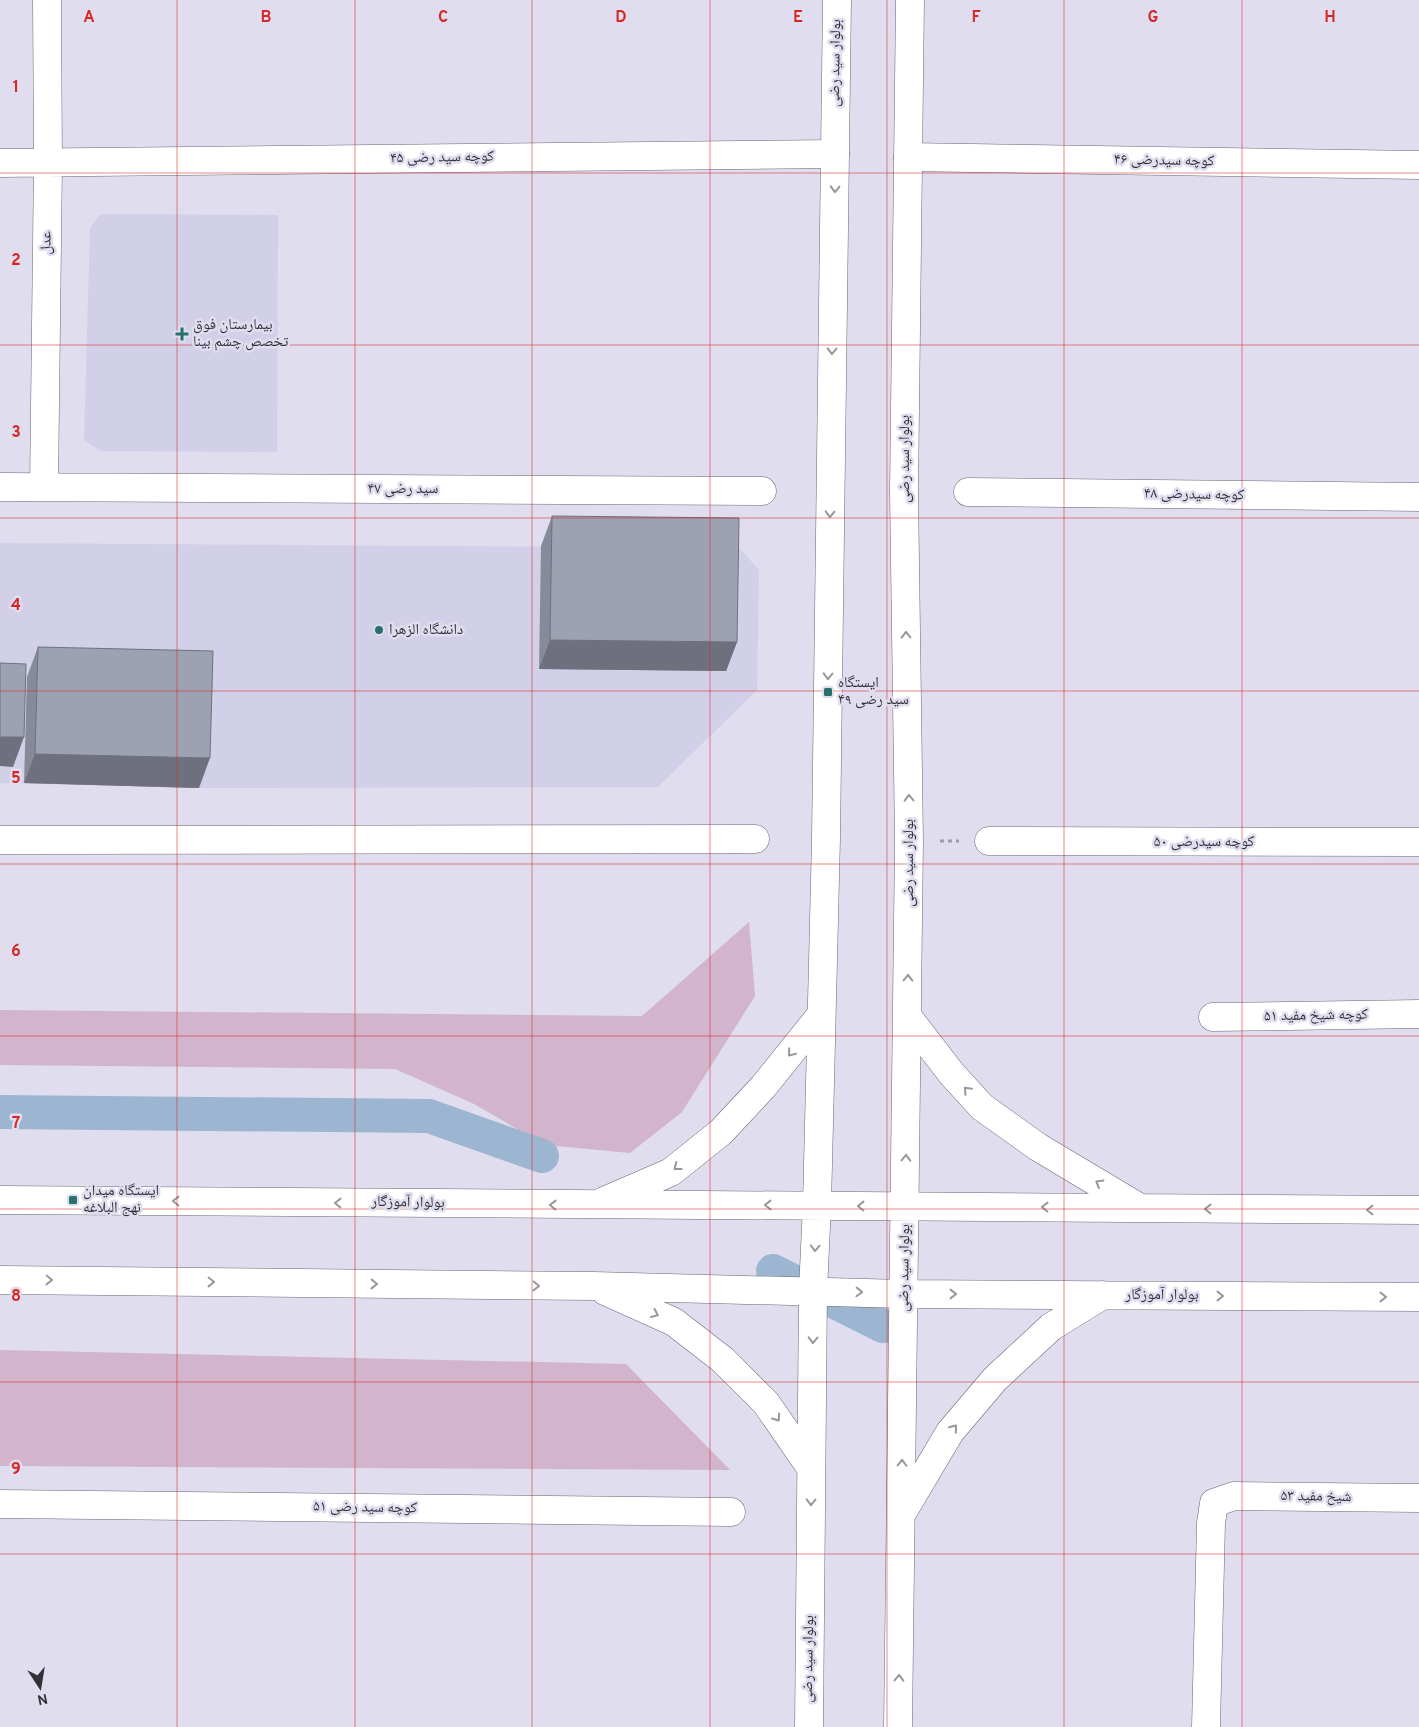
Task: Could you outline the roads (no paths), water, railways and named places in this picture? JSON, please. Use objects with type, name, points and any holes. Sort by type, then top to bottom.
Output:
[{"type":"main road","name":"عدل","points":[[44,487],[48,0]]},
{"type":"main road","name":"بولوار سید رضی","points":[[809,1727],[813,1291],[817,1205],[826,840],[837,0]]},
{"type":"main road","name":"بولوار سید رضی","points":[[898,1727],[908,1017],[909,841],[904,492],[910,0]]},
{"type":"main road","name":"کوچه سید رضی ۴۵","points":[[0,163],[835,154]]},
{"type":"main road","name":"کوچه سیدرضی ۴۶","points":[[908,158],[1419,165]]},
{"type":"main road","name":"سید رضی ۴۷","points":[[0,487],[762,491]]},
{"type":"main road","name":"کوچه سیدرضی ۴۸","points":[[968,492],[1419,497]]},
{"type":"main road","points":[[0,840],[754,839]]},
{"type":"main road","name":"کوچه سیدرضی ۵۰","points":[[989,841],[1419,842]]},
{"type":"main road","name":"کوچه شیخ مفید ۵۱","points":[[1213,1017],[1419,1014]]},
{"type":"main road","points":[[594,1205],[671,1172],[722,1132],[763,1087],[821,1015]]},
{"type":"main road","points":[[908,1017],[951,1073],[982,1107],[1038,1147],[1141,1208]]},
{"type":"main road","name":"بولوار آموزگار","points":[[0,1200],[906,1206]]},
{"type":"main road","points":[[906,1206],[1419,1210]]},
{"type":"main road","points":[[0,1280],[594,1286],[813,1291]]},
{"type":"main road","points":[[594,1286],[674,1322],[724,1360],[766,1403],[811,1468]]},
{"type":"main road","name":"بولوار آموزگار","points":[[813,1291],[904,1294],[1419,1297]]},
{"type":"main road","points":[[901,1514],[950,1432],[995,1379],[1051,1327],[1103,1295]]},
{"type":"main road","name":"شیخ مفید ۵۳","points":[[1206,1727],[1211,1523],[1214,1503],[1234,1496],[1419,1498]]},
{"type":"main road","name":"کوچه سید رضی ۵۱","points":[[0,1504],[731,1512]]},
{"type":"waterway","points":[[0,1112],[429,1116],[542,1156]]},
{"type":"waterway","points":[[773,1271],[883,1326]]},
{"type":"place","name":"بیمارستان فوق تخصص چشم بینا","points":[[182,334]]},
{"type":"place","name":"دانشگاه الزهرا","points":[[379,630]]},
{"type":"place","name":"ایستگاه سید رضی ۴۹","points":[[828,692]]},
{"type":"place","name":"ایستگاه میدان نهج البلاغه","points":[[73,1200]]}]
